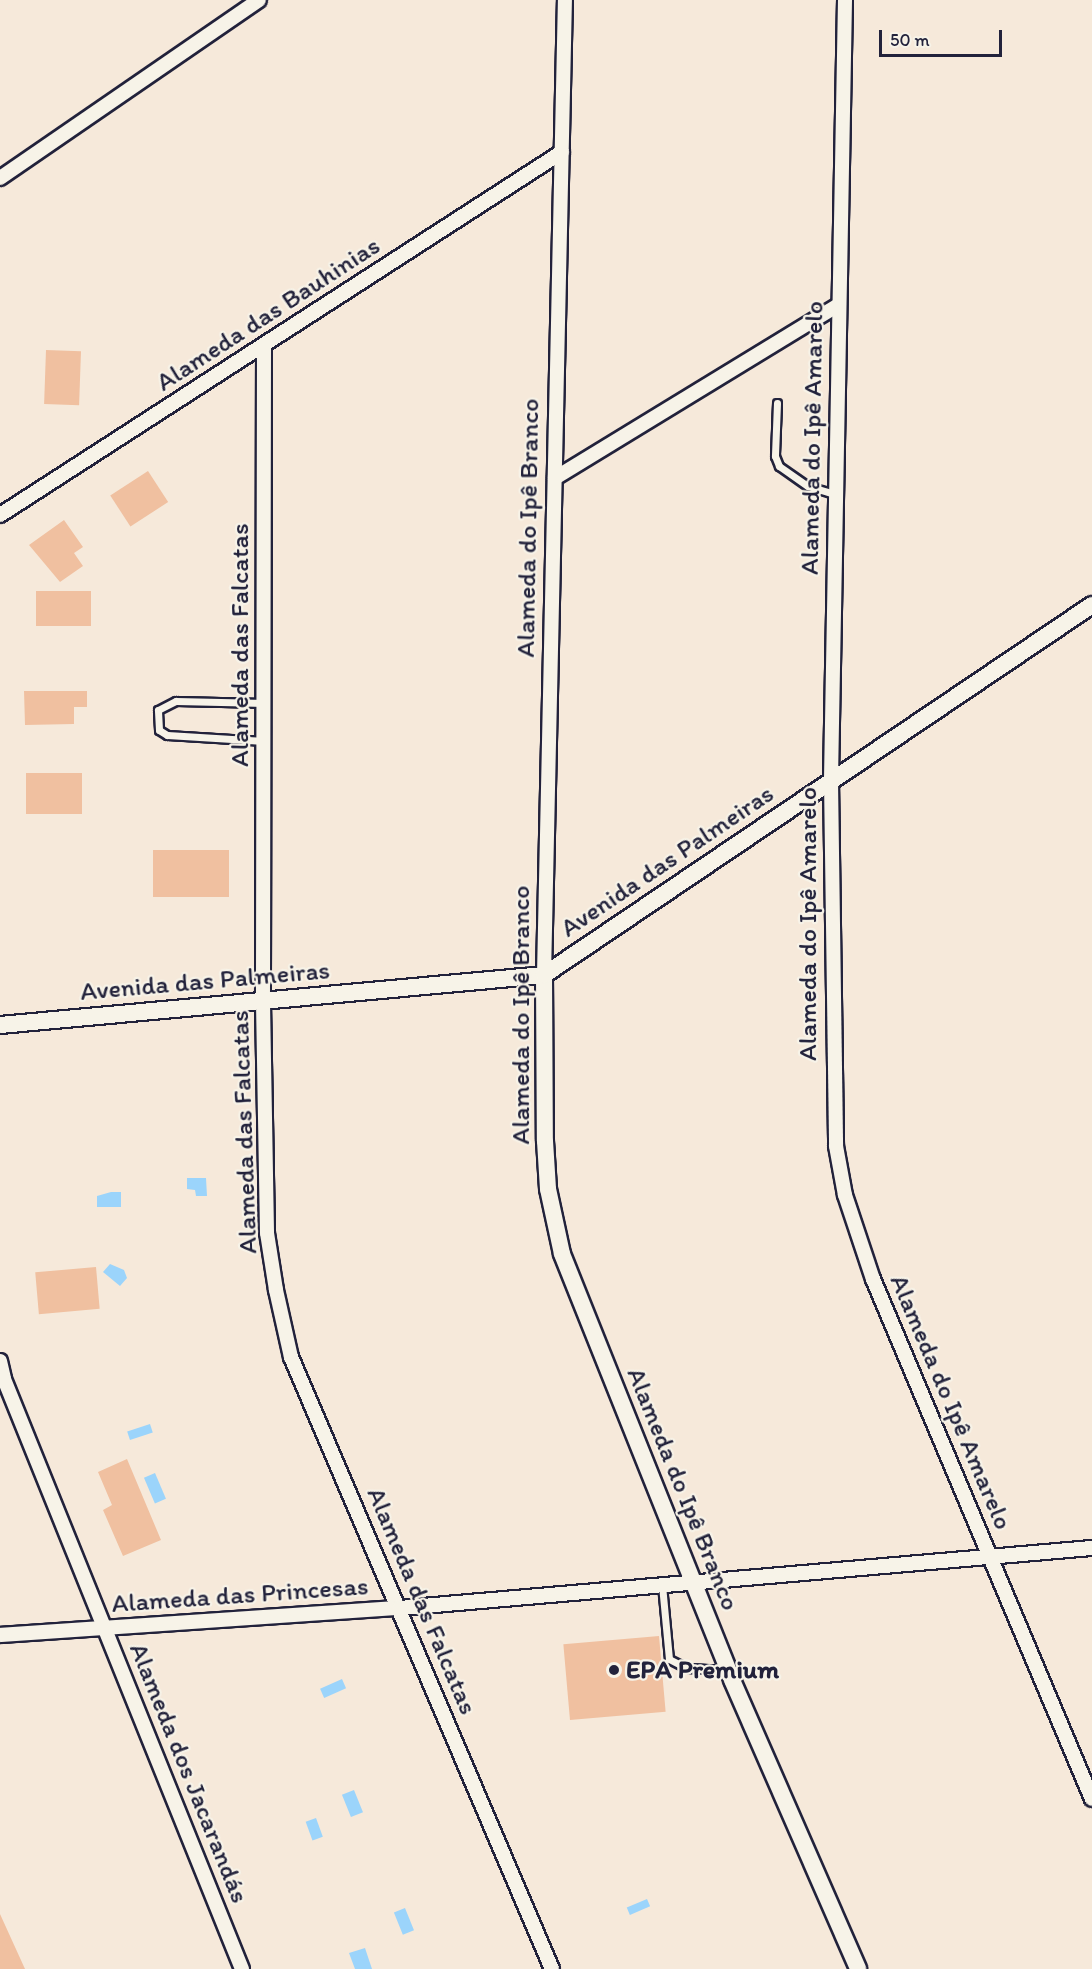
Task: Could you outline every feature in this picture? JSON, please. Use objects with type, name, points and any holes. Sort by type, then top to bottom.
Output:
[{"type":"street","points":[[0,178],[259,0]]},
{"type":"street","name":"Alameda do Ipê Branco","points":[[565,0],[544,975],[545,1141],[555,1227],[574,1290],[693,1582],[858,1969]]},
{"type":"street","name":"Alameda do Ipê Amarelo","points":[[845,0],[831,781],[832,1088],[839,1172],[873,1279],[1092,1799]]},
{"type":"street","name":"Alameda das Bauhinias","points":[[0,515],[562,152]]},
{"type":"street","points":[[555,478],[838,305]]},
{"type":"street","name":"Alameda das Falcatas","points":[[264,345],[263,1003],[267,1233],[276,1290],[291,1357],[552,1969]]},
{"type":"street","name":"Avenida das Palmeiras","points":[[0,1025],[263,1003],[544,975],[1092,605]]},
{"type":"street","name":"Alameda dos Jacarandás","points":[[0,1361],[4,1379],[242,1969]]},
{"type":"street","name":"Alameda das Princesas","points":[[0,1635],[400,1608],[693,1582],[991,1560],[1092,1548]]},
{"type":"lane","points":[[777,403],[775,456],[779,466],[807,486],[835,494]]},
{"type":"lane","points":[[264,741],[167,735],[159,730],[158,710],[176,701],[265,703]]},
{"type":"lane","points":[[662,1585],[669,1659],[687,1668],[729,1670]]},
{"type":"water","points":[[187,1178],[206,1178],[207,1196],[196,1196],[195,1190],[187,1189]]},
{"type":"water","points":[[121,1192],[121,1207],[97,1207],[97,1196]]},
{"type":"water","points":[[110,1264],[124,1270],[127,1278],[120,1286],[103,1272]]},
{"type":"water","points":[[150,1424],[153,1433],[130,1440],[127,1431]]},
{"type":"water","points":[[155,1473],[166,1499],[155,1503],[144,1478]]},
{"type":"water","points":[[342,1679],[346,1688],[324,1698],[320,1689]]},
{"type":"water","points":[[354,1790],[363,1812],[351,1817],[342,1795]]},
{"type":"water","points":[[316,1818],[323,1837],[313,1841],[306,1822]]},
{"type":"water","points":[[647,1899],[650,1906],[630,1915],[627,1908]]},
{"type":"water","points":[[405,1908],[414,1930],[403,1935],[394,1912]]},
{"type":"water","points":[[365,1948],[372,1969],[355,1969],[349,1953]]},
{"type":"building","points":[[46,350],[81,351],[79,405],[44,404]]},
{"type":"building","points":[[148,471],[168,502],[130,527],[110,496]]},
{"type":"building","points":[[64,520],[83,547],[74,553],[83,566],[60,582],[29,545]]},
{"type":"building","points":[[36,591],[91,591],[91,626],[36,626]]},
{"type":"building","points":[[24,691],[87,691],[87,707],[74,707],[74,724],[25,725]]},
{"type":"building","points":[[26,773],[82,773],[82,814],[26,814]]},
{"type":"building","points":[[153,850],[229,850],[229,897],[153,897]]},
{"type":"building","points":[[96,1267],[100,1309],[39,1314],[35,1272]]},
{"type":"building","points":[[127,1459],[161,1540],[123,1556],[103,1510],[112,1505],[98,1472]]},
{"type":"building","name":"EPA Premium","points":[[659,1636],[666,1712],[570,1720],[563,1644]]},
{"type":"building","points":[[0,1914],[25,1969],[0,1969]]},
{"type":"place","name":"EPA Premium","points":[[614,1670]]}]
